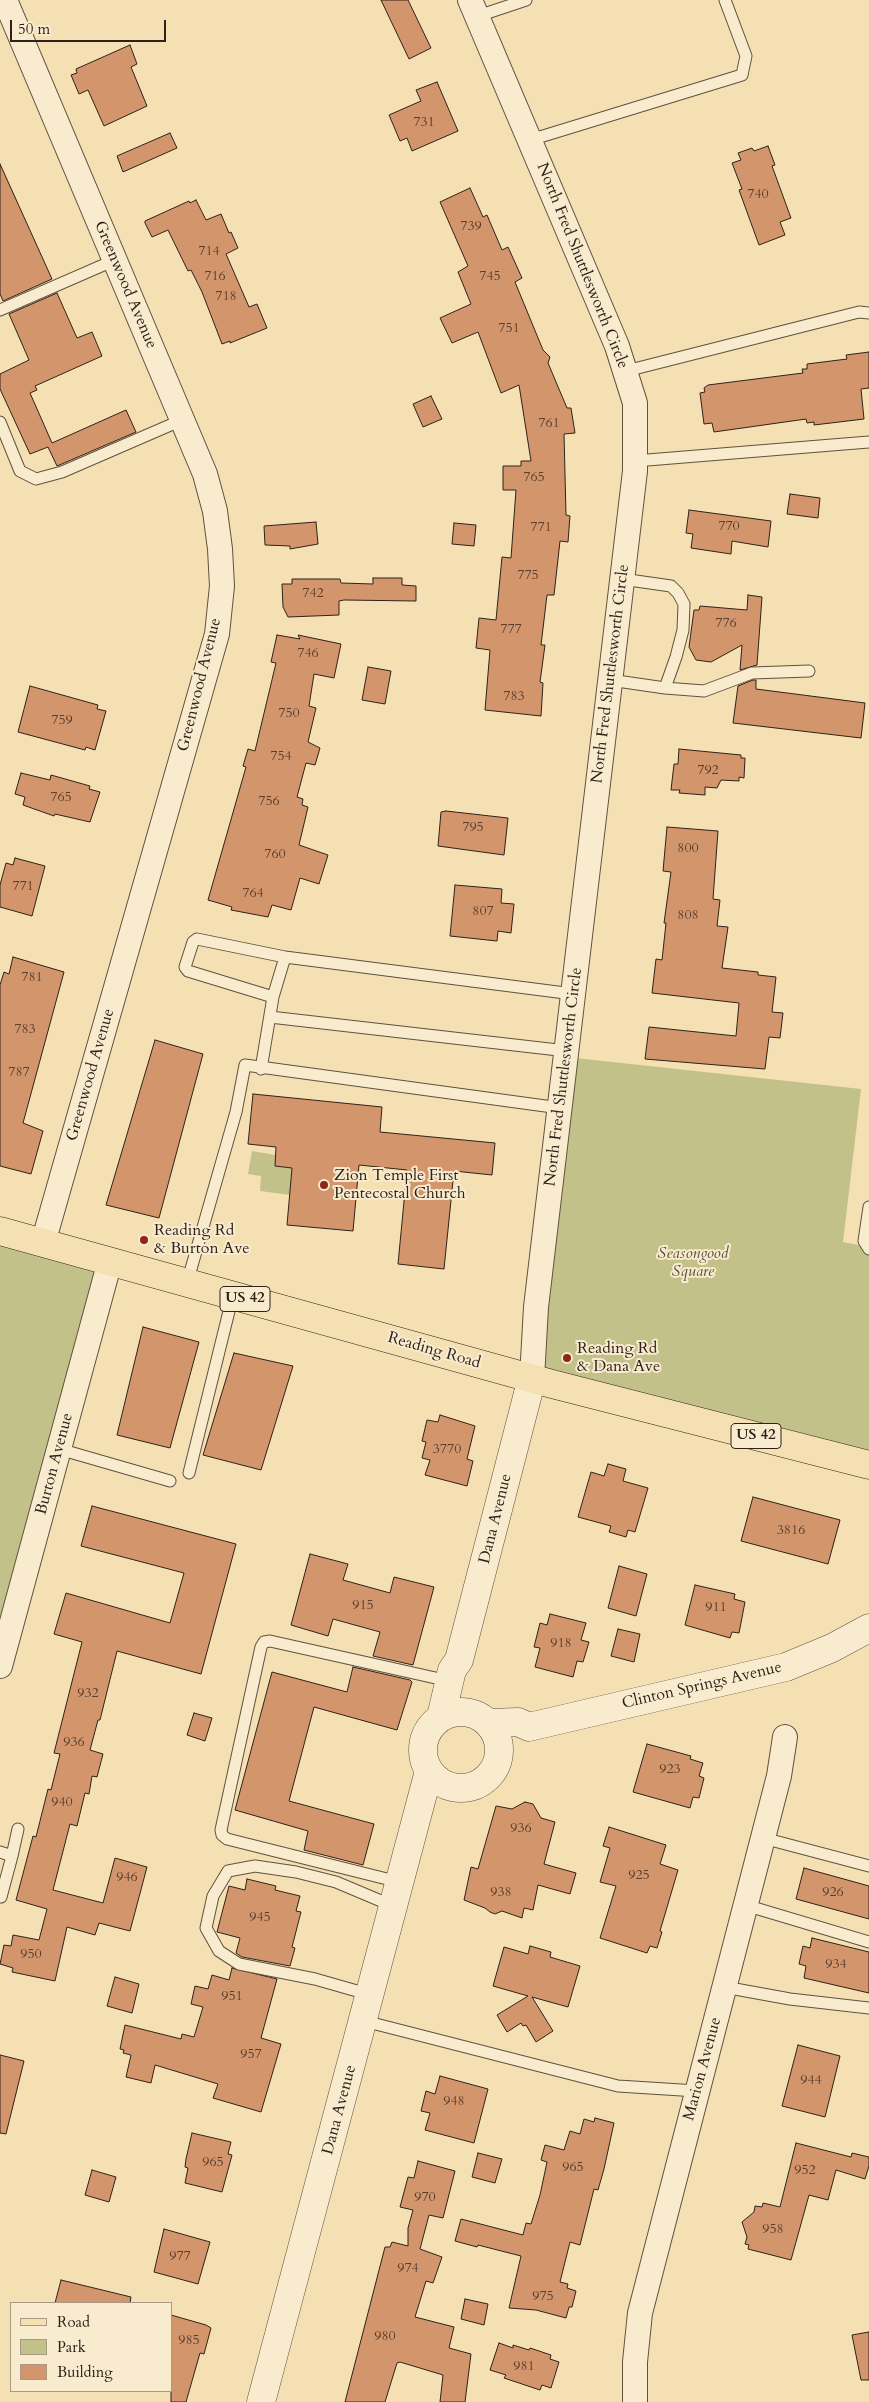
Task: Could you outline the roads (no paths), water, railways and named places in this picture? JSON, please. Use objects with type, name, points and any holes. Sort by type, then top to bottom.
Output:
[{"type":"main road","name":"Reading Road","points":[[0,1231],[532,1378],[869,1465]]},
{"type":"street","name":"Greenwood Avenue","points":[[5,0],[205,474],[215,511],[222,586],[217,634],[43,1242]]},
{"type":"street","name":"North Fred Shuttlesworth Circle","points":[[474,8],[617,346],[636,403],[635,461],[536,1307],[532,1378]]},
{"type":"street","name":"Burton Avenue","points":[[0,1666],[110,1261]]},
{"type":"street","name":"Dana Avenue","points":[[441,1717],[532,1378]]},
{"type":"street","name":"Clinton Springs Avenue","points":[[481,1719],[518,1722],[528,1727],[786,1667],[832,1648],[869,1628]]},
{"type":"street","points":[[454,1670],[481,1719],[495,1732],[499,1753],[496,1765],[490,1775],[481,1783],[470,1787],[458,1788],[447,1786],[429,1771],[424,1760],[424,1742],[432,1725],[441,1717],[452,1713],[481,1719]]},
{"type":"street","points":[[499,1753],[520,1739],[528,1727]]},
{"type":"street","name":"Marion Avenue","points":[[636,2402],[634,2362],[640,2313],[779,1776],[786,1737]]},
{"type":"street","name":"Dana Avenue","points":[[261,2402],[398,1894],[429,1771]]},
{"type":"street","points":[[417,1819],[437,1808],[458,1788]]},
{"type":"lane","points":[[474,8],[526,0]]},
{"type":"lane","points":[[530,140],[742,75],[746,56],[725,0]]},
{"type":"lane","points":[[0,310],[115,260]]},
{"type":"lane","points":[[626,371],[859,312],[869,313]]},
{"type":"lane","points":[[0,422],[20,471],[36,479],[62,472],[182,420]]},
{"type":"lane","points":[[635,461],[869,442]]},
{"type":"lane","points":[[622,579],[671,586],[678,593],[684,604],[683,630],[665,688]]},
{"type":"lane","points":[[610,680],[665,688],[704,691],[752,673],[809,671]]},
{"type":"lane","points":[[273,997],[188,971],[185,966],[193,942],[197,939],[285,957],[573,994]]},
{"type":"lane","points":[[261,1069],[273,997],[285,957]]},
{"type":"lane","points":[[270,1017],[567,1052]]},
{"type":"lane","points":[[188,1283],[236,1112],[245,1065],[261,1069],[560,1108]]},
{"type":"lane","points":[[869,1207],[864,1242],[869,1249]]},
{"type":"lane","points":[[189,1473],[233,1295]]},
{"type":"lane","points":[[59,1450],[170,1481]]},
{"type":"lane","points":[[398,1894],[227,1840],[222,1835],[221,1830],[261,1646],[264,1642],[270,1641],[454,1670]]},
{"type":"lane","points":[[1,1897],[18,1829]]},
{"type":"lane","points":[[763,1838],[869,1866]]},
{"type":"lane","points":[[0,1852],[12,1856]]},
{"type":"lane","points":[[371,1995],[315,1978],[239,1964],[219,1951],[206,1928],[213,1896],[228,1871],[255,1866],[296,1872],[336,1882],[372,1899],[398,1894]]},
{"type":"lane","points":[[745,1904],[869,1942]]},
{"type":"lane","points":[[724,1986],[790,1999],[869,2008]]},
{"type":"lane","points":[[364,2021],[618,2086],[697,2091]]},
{"type":"place","name":"Zion Temple First Pentecostal Church","points":[[324,1185]]},
{"type":"place","name":"Reading Rd & Burton Ave","points":[[144,1240]]},
{"type":"place","name":"Reading Rd & Dana Ave","points":[[567,1358]]},
{"type":"park label","name":"Seasongood Square","points":[[693,1263]]}]
